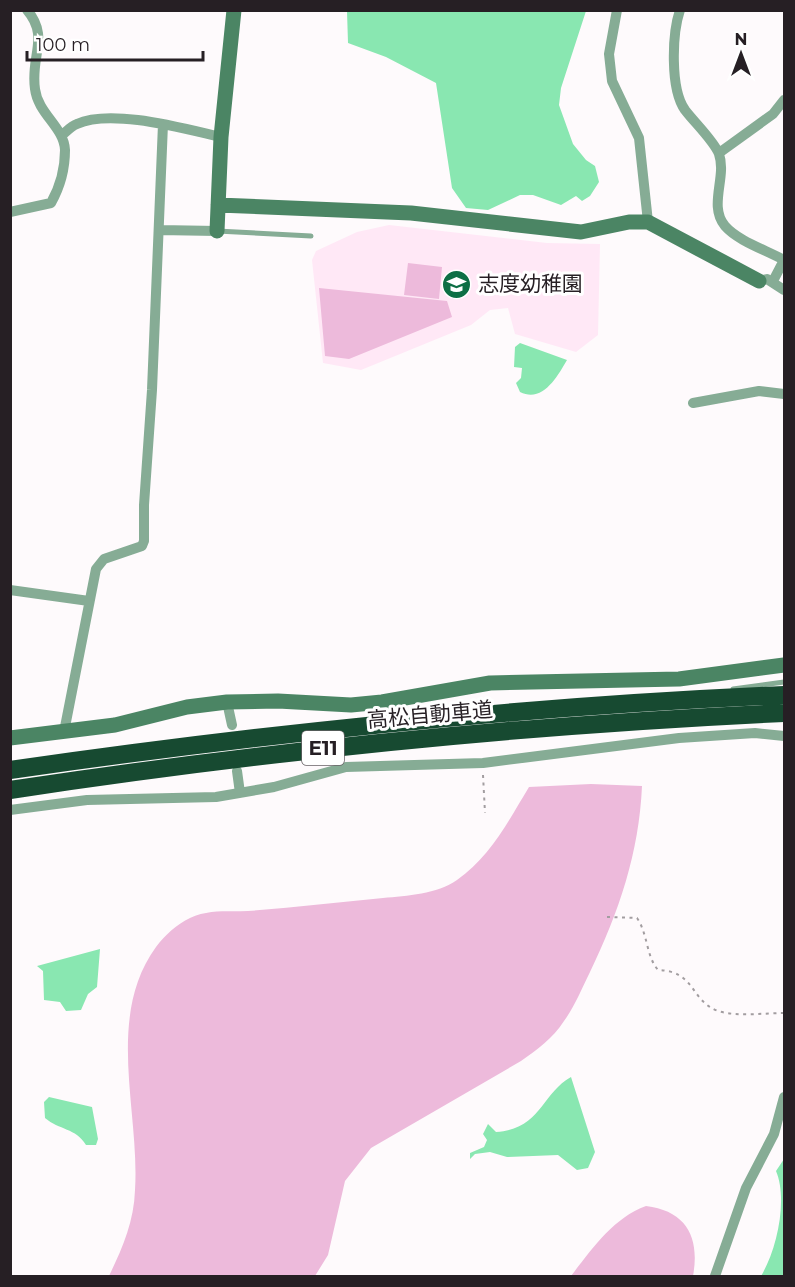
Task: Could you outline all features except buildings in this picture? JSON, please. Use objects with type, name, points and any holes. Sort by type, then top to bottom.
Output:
[{"type":"highway","name":"高松自動車道","points":[[10,770],[236,740],[399,722],[654,702],[784,695]]},
{"type":"highway","name":"高松自動車道","points":[[10,790],[248,756],[403,740],[712,717],[784,717]]},
{"type":"street","points":[[10,212],[51,204],[61,183],[64,150],[62,135],[43,112],[35,92],[33,64],[40,38],[38,23],[27,10]]},
{"type":"street","points":[[159,230],[217,231],[221,137],[234,10]]},
{"type":"street","points":[[617,10],[609,54],[612,81],[639,138],[648,222]]},
{"type":"street","points":[[680,10],[676,23],[674,71],[683,107],[719,153],[717,210],[720,219],[734,233],[784,260],[766,281]]},
{"type":"street","points":[[719,153],[773,114],[784,100]]},
{"type":"street","points":[[62,135],[76,124],[93,119],[163,124],[221,137]]},
{"type":"street","points":[[64,732],[96,569],[104,559],[142,546],[144,541],[163,124]]},
{"type":"street","points":[[218,205],[411,213],[581,232],[629,222],[648,222],[784,290]]},
{"type":"street","points":[[693,404],[759,391],[784,394]]},
{"type":"street","points":[[10,590],[89,600]]},
{"type":"street","points":[[10,738],[115,725],[187,707],[227,702],[279,701],[351,705],[490,683],[678,679],[784,665]]},
{"type":"street","points":[[227,702],[232,725]]},
{"type":"street","points":[[10,810],[87,800],[216,797],[274,787],[346,767],[483,763],[679,738],[755,734],[784,736]]},
{"type":"street","points":[[237,771],[240,793]]},
{"type":"street","points":[[715,1276],[746,1188],[774,1134],[784,1097]]},
{"type":"lane","points":[[217,231],[311,236]]},
{"type":"lane","points":[[654,702],[784,682]]},
{"type":"path","points":[[483,763],[485,813]]},
{"type":"path","points":[[607,917],[637,918],[644,927],[653,964],[658,970],[674,970],[682,975],[707,1004],[717,1010],[728,1013],[784,1013]]},
{"type":"shaded area","points":[[347,11],[586,11],[561,88],[559,105],[573,144],[586,160],[595,166],[599,182],[590,196],[582,201],[576,196],[561,205],[533,195],[520,195],[488,210],[466,208],[452,188],[436,83],[386,57],[348,43]]},
{"type":"shaded area","name":"志度幼稚園","points":[[389,225],[547,243],[600,244],[598,335],[576,352],[515,334],[508,308],[490,310],[471,325],[361,370],[323,363],[312,260],[316,251],[357,232]]},
{"type":"shaded area","points":[[408,263],[442,267],[439,299],[404,295]]},
{"type":"shaded area","points":[[319,288],[447,301],[452,317],[349,359],[325,356]]},
{"type":"shaded area","points":[[520,343],[567,360],[554,380],[536,394],[520,392],[516,383],[521,378],[522,368],[514,367],[515,347]]},
{"type":"shaded area","points":[[591,784],[642,786],[637,835],[626,882],[610,927],[572,1009],[550,1038],[521,1061],[371,1148],[345,1181],[328,1255],[315,1276],[109,1276],[127,1235],[134,1202],[135,1160],[128,1066],[128,1034],[132,1004],[141,974],[156,947],[167,934],[185,920],[204,913],[265,910],[422,894],[449,885],[469,871],[489,849],[529,787]]},
{"type":"shaded area","points":[[100,949],[97,987],[88,994],[81,1010],[66,1011],[60,1002],[44,1000],[43,971],[37,966]]},
{"type":"shaded area","points":[[571,1077],[595,1152],[588,1168],[577,1170],[558,1155],[507,1157],[490,1152],[475,1154],[470,1159],[470,1153],[484,1147],[487,1140],[483,1134],[488,1124],[496,1132],[522,1125],[532,1118],[561,1084]]},
{"type":"shaded area","points":[[49,1097],[92,1107],[98,1139],[96,1145],[86,1145],[77,1135],[45,1118],[44,1102]]},
{"type":"shaded area","points":[[784,1159],[784,1276],[761,1276],[772,1253],[779,1224],[781,1196],[776,1171]]},
{"type":"shaded area","points":[[646,1206],[672,1214],[688,1229],[694,1250],[693,1276],[571,1276],[613,1226],[634,1211]]},
{"type":"place","name":"志度幼稚園","points":[[457,284]]}]
